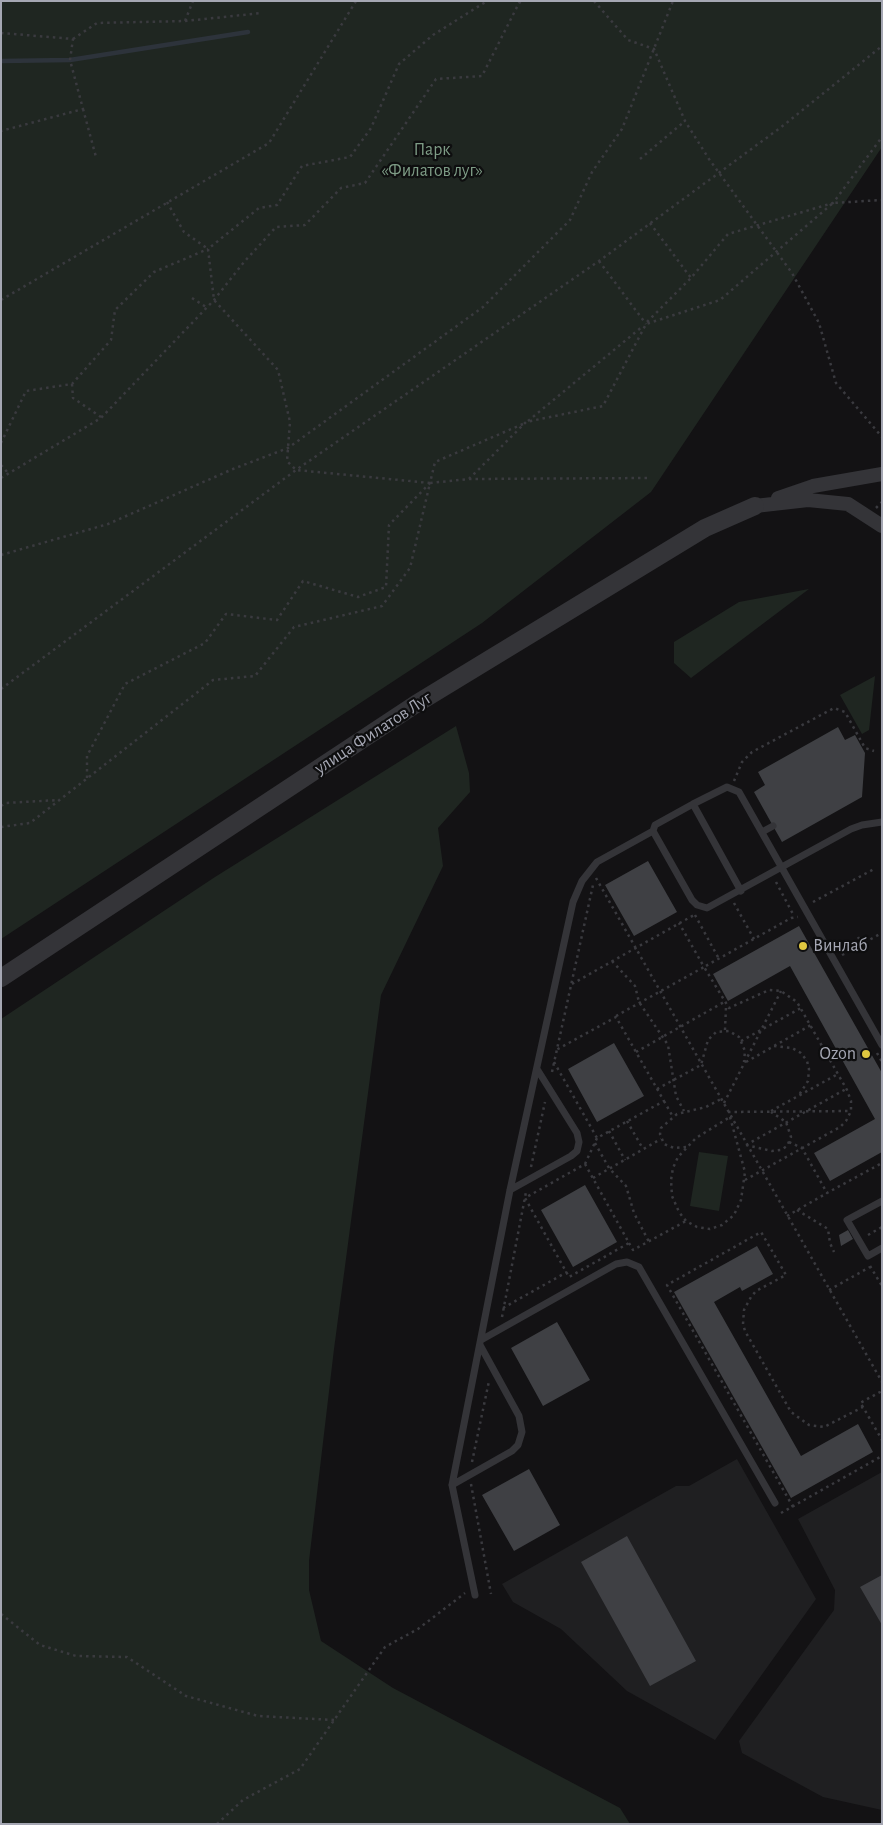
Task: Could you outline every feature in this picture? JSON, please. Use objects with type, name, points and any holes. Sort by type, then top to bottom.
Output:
[{"type":"street","name":"улица Филатов Луг","points":[[1,978],[416,704],[705,528],[755,506],[813,486],[882,474]]},
{"type":"street","name":"улица Филатов Луг","points":[[755,506],[808,500],[848,504],[882,526]]},
{"type":"lane","points":[[474,1591],[452,1485],[510,1190],[577,890],[597,862],[653,830],[655,825],[722,788],[732,787],[739,792],[882,1045]]},
{"type":"lane","points":[[693,804],[742,890]]},
{"type":"lane","points":[[653,830],[692,900],[697,905],[707,908],[856,827],[882,822]]},
{"type":"lane","points":[[762,832],[773,826]]},
{"type":"lane","points":[[510,1190],[571,1156],[577,1150],[579,1142],[577,1133],[536,1069]]},
{"type":"lane","points":[[882,1201],[847,1220],[868,1256],[882,1248]]},
{"type":"lane","points":[[480,1343],[616,1264],[627,1262],[639,1266],[775,1503]]},
{"type":"lane","points":[[452,1485],[512,1450],[518,1445],[522,1432],[519,1416],[480,1343]]},
{"type":"path","points":[[185,21],[193,1]]},
{"type":"path","points":[[1,300],[269,143],[356,1]]},
{"type":"path","points":[[1,443],[26,391],[72,384],[111,340],[115,310],[154,272],[208,249],[259,208],[277,205],[302,166],[350,157],[371,128],[399,64],[433,35],[487,1]]},
{"type":"path","points":[[1,478],[101,418],[214,300],[244,262],[276,227],[305,225],[341,188],[365,183],[436,79],[482,76],[519,3],[522,1]]},
{"type":"path","points":[[594,1],[628,40],[654,49],[685,121],[719,172],[792,273],[818,323],[836,384],[882,437]]},
{"type":"path","points":[[1,555],[108,524],[233,469],[288,448],[483,307],[570,220],[592,172],[622,129],[673,1]]},
{"type":"path","points":[[1,33],[73,39],[97,23],[185,21],[262,13]]},
{"type":"path","points":[[73,39],[70,60],[96,157]]},
{"type":"path","points":[[1,689],[296,470],[599,261],[784,125],[882,46]]},
{"type":"path","points":[[1,131],[83,109]]},
{"type":"path","points":[[640,159],[685,121]]},
{"type":"path","points":[[1,827],[30,823],[213,680],[255,676],[294,627],[382,606],[410,568],[435,462],[526,422],[603,406],[646,324],[720,300],[833,203],[882,137]]},
{"type":"path","points":[[469,479],[526,422],[646,324],[691,278],[728,234],[833,203],[882,200]]},
{"type":"path","points":[[167,202],[184,232],[208,249],[214,300],[278,370],[290,422],[287,461],[296,470],[430,483],[469,479],[648,478]]},
{"type":"path","points":[[650,223],[691,278]]},
{"type":"path","points":[[599,261],[646,324]]},
{"type":"path","points":[[192,298],[206,307]]},
{"type":"path","points":[[72,384],[73,398],[101,418]]},
{"type":"path","points":[[1,465],[9,473]]},
{"type":"path","points":[[87,778],[87,756],[125,684],[205,644],[226,614],[277,620],[303,581],[358,597],[386,587],[389,525],[430,483]]},
{"type":"path","points":[[732,787],[742,762],[752,752],[834,708],[845,712],[865,748],[874,751]]},
{"type":"path","points":[[1,806],[6,803],[60,800]]},
{"type":"path","points":[[556,1050],[795,917],[804,907],[874,869]]},
{"type":"path","points":[[771,874],[795,917],[800,918]]},
{"type":"path","points":[[596,878],[728,1112],[730,1117],[743,1158],[744,1180],[741,1200],[734,1215],[722,1225],[710,1229],[697,1227],[686,1221],[672,1196],[671,1180],[678,1156],[696,1138],[730,1117]]},
{"type":"path","points":[[730,897],[754,939]]},
{"type":"path","points":[[707,908],[694,915],[719,959]]},
{"type":"path","points":[[679,923],[725,1004],[725,1030]]},
{"type":"path","points":[[834,960],[880,934]]},
{"type":"path","points":[[858,937],[862,944]]},
{"type":"path","points":[[572,984],[635,948]]},
{"type":"path","points":[[612,961],[635,986],[640,1003],[670,1050],[676,1096],[684,1111]]},
{"type":"path","points":[[725,1004],[732,1008],[758,993],[768,990],[781,991],[788,994],[801,1008],[852,1101],[851,1110],[846,1121],[840,1127],[744,1180]]},
{"type":"path","points":[[723,1104],[781,991]]},
{"type":"path","points":[[636,1052],[725,1004]]},
{"type":"path","points":[[741,1041],[801,1008]]},
{"type":"path","points":[[616,1017],[673,1117]]},
{"type":"path","points":[[744,1062],[810,1025]]},
{"type":"path","points":[[657,1089],[701,1065],[708,1040],[716,1032],[725,1030],[733,1032],[741,1041],[744,1051],[744,1062]]},
{"type":"path","points":[[774,1046],[792,1048],[807,1061],[809,1069],[808,1080],[798,1096]]},
{"type":"path","points":[[554,1061],[597,1138]]},
{"type":"path","points":[[770,1112],[838,1074]]},
{"type":"path","points":[[746,1145],[846,1089]]},
{"type":"path","points":[[686,1147],[669,1147],[661,1139],[661,1128],[673,1117],[684,1111],[706,1107],[720,1099]]},
{"type":"path","points":[[629,1243],[569,1277],[525,1198],[585,1164],[597,1138],[664,1101]]},
{"type":"path","points":[[728,1112],[851,1110]]},
{"type":"path","points":[[746,1145],[772,1151],[781,1150],[789,1142],[790,1131],[786,1122],[770,1112]]},
{"type":"path","points":[[730,1117],[882,1382]]},
{"type":"path","points":[[627,1121],[643,1149]]},
{"type":"path","points":[[609,1131],[625,1160]]},
{"type":"path","points":[[592,1178],[661,1139]]},
{"type":"path","points":[[789,1142],[802,1148],[827,1193]]},
{"type":"path","points":[[595,1143],[609,1168],[626,1186],[634,1213],[649,1242]]},
{"type":"path","points":[[787,1216],[882,1163]]},
{"type":"path","points":[[585,1164],[633,1250],[686,1221]]},
{"type":"path","points":[[797,1210],[828,1229],[830,1243],[834,1252]]},
{"type":"path","points":[[859,1240],[882,1227]]},
{"type":"path","points":[[793,1507],[667,1285],[761,1232],[786,1274],[756,1291],[744,1310],[743,1324],[745,1331],[791,1412],[809,1425],[824,1427],[863,1407]]},
{"type":"path","points":[[829,1290],[876,1263]]},
{"type":"path","points":[[870,1266],[882,1286]]},
{"type":"path","points":[[504,1308],[567,1272]]},
{"type":"path","points":[[882,1391],[860,1403],[882,1440]]},
{"type":"path","points":[[781,1514],[882,1456]]},
{"type":"path","points":[[470,1475],[491,1594]]},
{"type":"path","points":[[217,1824],[243,1800],[300,1769],[385,1647],[418,1629],[474,1591]]},
{"type":"path","points":[[1,1614],[40,1644],[76,1656],[127,1657],[186,1696],[258,1716],[334,1720]]},
{"type":"shaded area","points":[[737,1459],[816,1599],[715,1740],[627,1691],[561,1629],[513,1602],[502,1584],[676,1486],[689,1486]]},
{"type":"shaded area","points":[[882,1472],[882,1810],[823,1797],[742,1753],[739,1741],[834,1610],[835,1590],[798,1519]]},
{"type":"green space","name":"Парк «Филатов луг»","points":[[1,1],[882,1],[882,147],[651,492],[482,623],[1,939]]},
{"type":"green space","points":[[809,589],[691,678],[674,663],[674,642],[739,602]]},
{"type":"green space","points":[[875,676],[869,730],[862,734],[840,695]]},
{"type":"green space","points":[[456,726],[469,773],[470,792],[438,828],[443,866],[381,995],[334,1349],[309,1561],[309,1590],[321,1641],[393,1688],[620,1808],[630,1824],[1,1824],[1,1019],[215,877]]},
{"type":"green space","points":[[699,1152],[728,1156],[719,1211],[690,1206]]},
{"type":"building","points":[[838,727],[845,740],[855,735],[865,753],[862,797],[782,842],[754,792],[765,785],[758,772]]},
{"type":"building","points":[[648,861],[677,912],[634,936],[605,885]]},
{"type":"building","points":[[799,926],[882,1073],[882,1152],[830,1181],[814,1153],[875,1119],[790,966],[728,1001],[713,974]]},
{"type":"building","points":[[614,1043],[644,1096],[597,1122],[568,1069]]},
{"type":"building","points":[[585,1185],[617,1242],[573,1267],[541,1210]]},
{"type":"building","points":[[848,1230],[853,1239],[841,1246],[839,1235]]},
{"type":"building","points":[[757,1246],[773,1274],[742,1291],[740,1287],[714,1302],[801,1456],[858,1424],[873,1452],[791,1498],[674,1292]]},
{"type":"building","points":[[557,1322],[590,1380],[543,1406],[511,1348]]},
{"type":"building","points":[[529,1469],[560,1525],[514,1551],[482,1495]]},
{"type":"building","points":[[627,1536],[696,1661],[650,1686],[581,1562]]},
{"type":"building","points":[[882,1575],[882,1625],[860,1587]]},
{"type":"waterway","points":[[1,61],[70,60],[248,32]]},
{"type":"place","name":"Винлаб","points":[[803,946]]},
{"type":"place","name":"Ozon","points":[[866,1054]]}]
